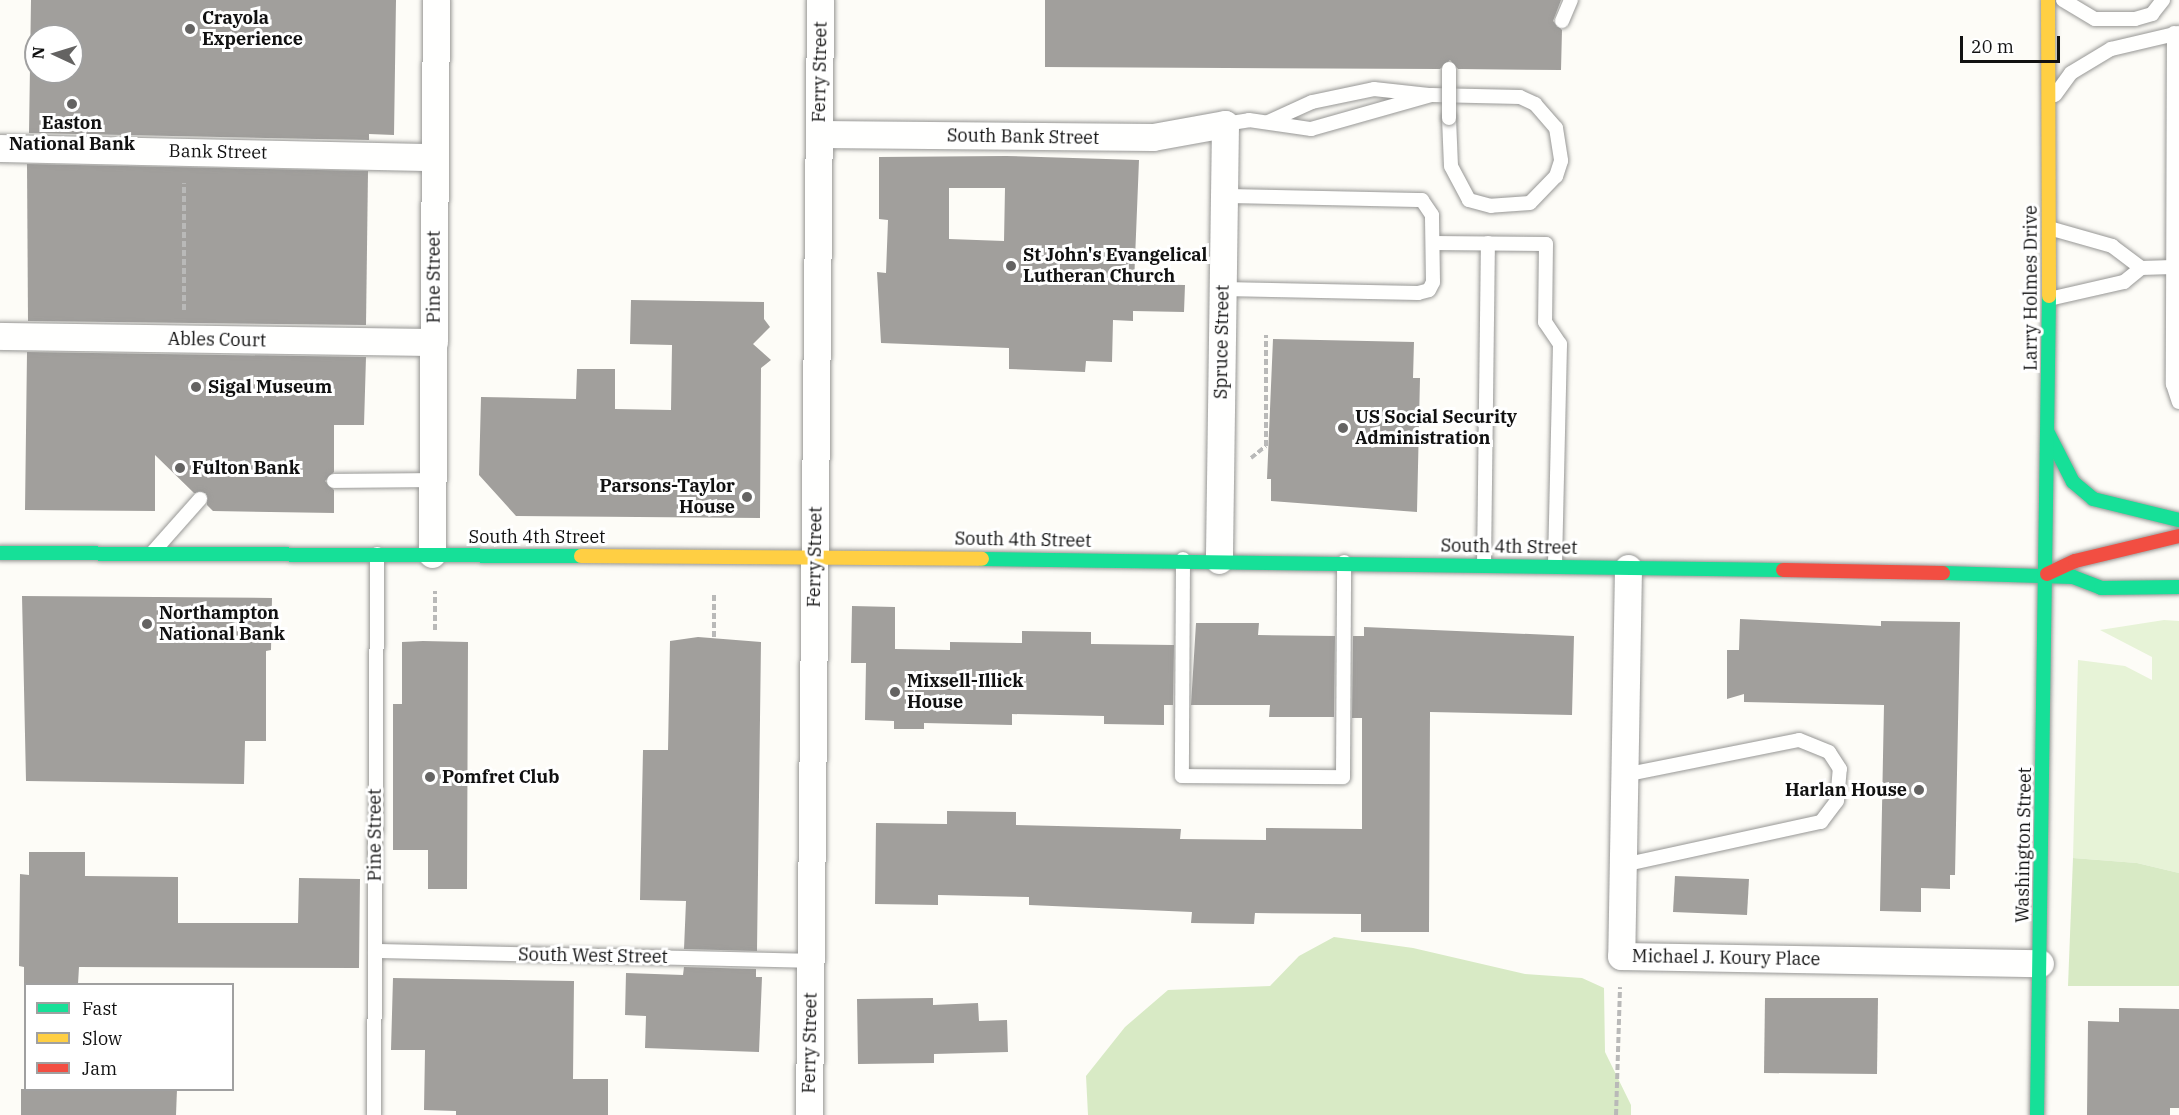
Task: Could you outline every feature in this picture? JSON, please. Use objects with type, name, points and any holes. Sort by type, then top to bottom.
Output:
[{"type":"street","name":"Pine Street","points":[[432,555],[436,0]]},
{"type":"street","name":"Ferry Street","points":[[809,1115],[820,0]]},
{"type":"street","name":"Larry Holmes Drive","points":[[2046,575],[2049,299],[2048,0]]},
{"type":"street","name":"South Bank Street","points":[[819,134],[1153,138],[1226,124]]},
{"type":"street","name":"Spruce Street","points":[[1219,560],[1226,124]]},
{"type":"street","name":"Bank Street","points":[[0,148],[435,157]]},
{"type":"street","name":"Ables Court","points":[[0,336],[434,342]]},
{"type":"street","points":[[2048,433],[2073,482],[2094,499],[2120,509],[2179,520]]},
{"type":"street","points":[[2046,575],[2075,561],[2179,536]]},
{"type":"street","name":"South 4th Street","points":[[0,552],[1183,559],[2046,575],[2073,578],[2101,588],[2179,587]]},
{"type":"street","name":"Michael J. Koury Place","points":[[1628,568],[1621,956],[2040,963]]},
{"type":"street","name":"Washington Street","points":[[2037,1115],[2046,575]]},
{"type":"lane","points":[[1562,21],[1571,0]]},
{"type":"lane","points":[[2063,0],[2095,20],[2135,19],[2152,14],[2163,0]]},
{"type":"lane","points":[[2048,108],[2071,73],[2111,49],[2176,33],[2173,384],[2179,402]]},
{"type":"lane","points":[[1268,122],[1312,102],[1374,89],[1431,95],[1520,97],[1535,104],[1556,128],[1561,142],[1556,176],[1530,203],[1491,206],[1469,200],[1451,166],[1449,118],[1449,69]]},
{"type":"lane","points":[[1226,124],[1268,122],[1311,129],[1431,95]]},
{"type":"lane","points":[[1223,289],[1418,293],[1429,290],[1433,282],[1432,215],[1422,200],[1224,196]]},
{"type":"lane","points":[[2049,228],[2112,246],[2141,268]]},
{"type":"lane","points":[[1433,243],[1546,244],[1545,322],[1560,344],[1555,566]]},
{"type":"lane","points":[[1484,565],[1488,243]]},
{"type":"lane","points":[[2049,299],[2124,282],[2141,268],[2173,267]]},
{"type":"lane","points":[[334,481],[433,480]]},
{"type":"lane","points":[[151,553],[200,499]]},
{"type":"lane","name":"Pine Street","points":[[374,1115],[377,554]]},
{"type":"lane","points":[[1183,559],[1182,776],[1343,777],[1344,562]]},
{"type":"lane","points":[[1623,865],[1821,822],[1837,801],[1840,769],[1828,752],[1799,740],[1624,775]]},
{"type":"lane","name":"South West Street","points":[[375,951],[811,961]]},
{"type":"path","points":[[183,339],[184,152]]},
{"type":"path","points":[[1246,462],[1266,446],[1266,335]]},
{"type":"path","points":[[435,591],[435,630]]},
{"type":"path","points":[[714,595],[714,638]]},
{"type":"path","points":[[1616,1115],[1621,956]]},
{"type":"green space","points":[[2164,620],[2179,621],[2179,873],[2137,863],[2073,858],[2078,660],[2125,666],[2152,680],[2152,657],[2100,630]]},
{"type":"green space","points":[[2073,858],[2137,863],[2179,873],[2179,986],[2068,986]]},
{"type":"green space","points":[[1334,937],[1413,948],[1525,974],[1582,978],[1604,988],[1605,1052],[1631,1105],[1631,1115],[1088,1115],[1086,1076],[1125,1027],[1168,990],[1270,986],[1299,956]]},
{"type":"building","points":[[31,0],[396,0],[394,135],[369,134],[369,140],[29,133],[30,84],[84,84],[84,24],[31,24]]},
{"type":"building","points":[[1045,0],[1561,0],[1553,21],[1562,30],[1561,70],[1458,69],[1450,60],[1440,69],[1045,67]]},
{"type":"building","name":"St John's Evangelical Lutheran Church","points":[[1006,156],[1139,160],[1134,284],[1185,285],[1184,312],[1133,311],[1133,321],[1113,320],[1112,362],[1086,361],[1085,372],[1009,369],[1009,348],[881,343],[877,272],[886,273],[888,220],[879,219],[879,157]],"holes":[[[949,188],[1005,188],[1004,241],[949,239]]]},
{"type":"building","points":[[27,164],[368,171],[366,325],[28,321]]},
{"type":"building","points":[[631,300],[764,302],[764,319],[770,327],[753,344],[771,360],[761,368],[760,518],[516,516],[479,475],[481,397],[576,399],[577,369],[615,369],[615,409],[671,410],[672,345],[630,344]]},
{"type":"building","name":"US Social Security Administration","points":[[1273,339],[1414,342],[1413,378],[1420,378],[1417,512],[1271,501],[1271,479],[1267,479]]},
{"type":"building","points":[[27,352],[366,357],[364,425],[334,425],[334,472],[325,481],[334,490],[334,513],[213,511],[207,505],[206,493],[194,493],[155,455],[155,511],[25,510]]},
{"type":"building","points":[[22,596],[272,598],[271,650],[266,651],[266,741],[245,741],[244,784],[26,781]]},
{"type":"building","points":[[852,606],[895,607],[895,649],[950,650],[950,642],[1022,643],[1022,631],[1091,632],[1091,644],[1174,645],[1173,705],[1164,705],[1164,725],[1104,724],[1104,716],[1012,714],[1012,725],[924,723],[924,729],[894,729],[894,721],[865,720],[866,663],[851,663]]},
{"type":"building","name":"Harlan House","points":[[1740,619],[1881,626],[1881,621],[1960,622],[1955,875],[1950,875],[1950,889],[1921,888],[1921,912],[1880,911],[1884,705],[1744,702],[1744,694],[1727,699],[1727,650],[1739,650]]},
{"type":"building","points":[[1196,623],[1259,623],[1258,635],[1335,636],[1334,717],[1269,717],[1270,705],[1191,705]]},
{"type":"building","points":[[1364,627],[1574,636],[1572,715],[1430,712],[1429,932],[1361,932],[1361,914],[1255,913],[1254,924],[1191,923],[1192,912],[1029,905],[1029,897],[938,895],[938,905],[875,904],[876,823],[947,824],[947,811],[1016,812],[1016,825],[1181,829],[1180,839],[1266,840],[1266,828],[1362,829],[1362,718],[1352,718],[1353,636],[1364,636]]},
{"type":"building","points":[[698,637],[761,642],[757,951],[684,949],[686,901],[640,900],[643,750],[668,750],[670,641]]},
{"type":"building","name":"Pomfret Club","points":[[402,642],[468,642],[467,889],[428,889],[428,850],[393,850],[393,704],[402,704]]},
{"type":"building","points":[[29,852],[85,852],[85,876],[178,877],[178,923],[298,923],[299,878],[360,879],[359,968],[79,967],[78,983],[24,983],[24,967],[19,966],[20,874],[29,875]]},
{"type":"building","points":[[1675,876],[1749,879],[1747,915],[1673,912]]},
{"type":"building","points":[[684,967],[756,969],[756,977],[762,977],[759,1052],[645,1048],[646,1016],[625,1015],[626,973],[683,975]]},
{"type":"building","points":[[393,978],[574,981],[573,1079],[608,1079],[608,1115],[456,1115],[456,1111],[424,1110],[425,1050],[391,1050]]},
{"type":"building","points":[[933,998],[933,1005],[978,1003],[979,1021],[1007,1020],[1008,1052],[934,1054],[934,1063],[858,1064],[857,999]]},
{"type":"building","points":[[1765,998],[1878,998],[1877,1074],[1764,1073]]},
{"type":"building","points":[[2119,1008],[2179,1009],[2179,1108],[2170,1108],[2170,1115],[2087,1115],[2088,1021],[2119,1022]]},
{"type":"building","points":[[21,1089],[24,1091],[177,1091],[176,1115],[21,1115]]},
{"type":"traffic: fast","points":[[2037,1115],[2049,296]]},
{"type":"traffic: fast","points":[[2048,433],[2073,482],[2093,499],[2179,520]]},
{"type":"traffic: fast","points":[[0,553],[581,556]]},
{"type":"traffic: fast","points":[[982,559],[1783,570]]},
{"type":"traffic: fast","points":[[1943,573],[2073,577],[2101,588],[2179,587]]},
{"type":"traffic: slow","points":[[2048,0],[2049,296]]},
{"type":"traffic: slow","points":[[581,556],[982,559]]},
{"type":"traffic: jam","points":[[2047,574],[2075,561],[2179,536]]},
{"type":"traffic: jam","points":[[1783,570],[1943,573]]},
{"type":"place","name":"Crayola Experience","points":[[190,29]]},
{"type":"place","name":"Easton National Bank","points":[[72,104]]},
{"type":"place","name":"St John's Evangelical Lutheran Church","points":[[1011,266]]},
{"type":"place","name":"Sigal Museum","points":[[196,387]]},
{"type":"place","name":"US Social Security Administration","points":[[1343,428]]},
{"type":"place","name":"Fulton Bank","points":[[180,468]]},
{"type":"place","name":"Parsons-Taylor House","points":[[747,497]]},
{"type":"place","name":"Northampton National Bank","points":[[147,624]]},
{"type":"place","name":"Mixsell-Illick House","points":[[895,692]]},
{"type":"place","name":"Pomfret Club","points":[[430,777]]},
{"type":"place","name":"Harlan House","points":[[1919,790]]}]
